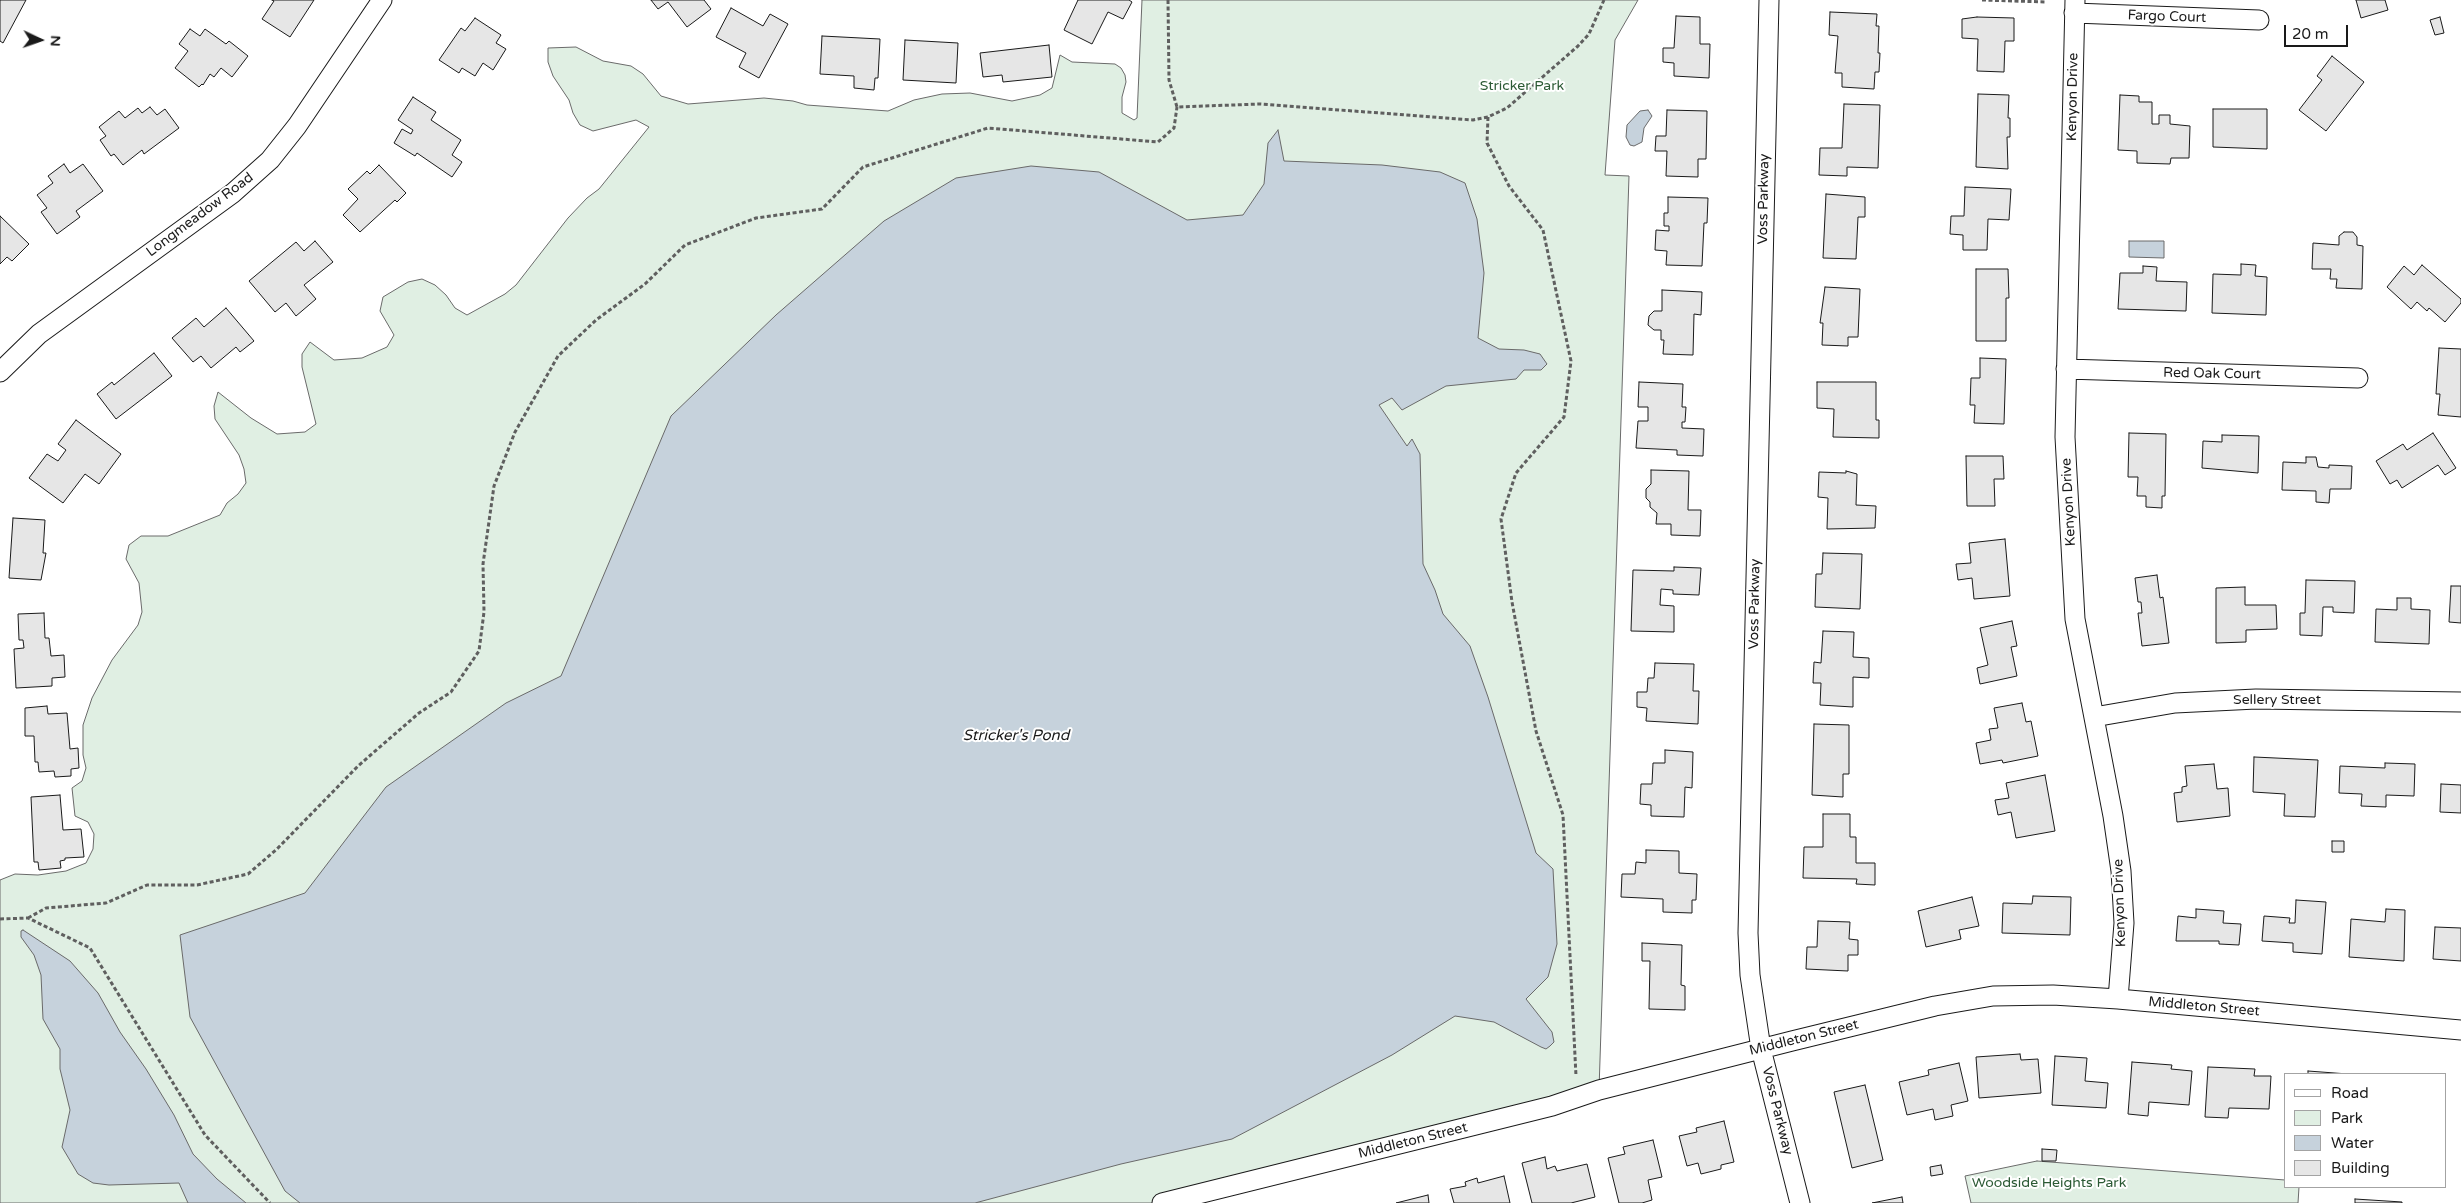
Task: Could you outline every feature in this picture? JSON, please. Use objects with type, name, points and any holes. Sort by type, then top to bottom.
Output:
[{"type":"street","name":"Longmeadow Road","points":[[0,372],[39,334],[233,193],[270,160],[297,126],[382,0]]},
{"type":"street","name":"Voss Parkway","points":[[1768,0],[1748,932],[1750,975],[1761,1049],[1800,1203]]},
{"type":"street","name":"Fargo Court","points":[[2075,7],[2259,20]]},
{"type":"street","name":"Kenyon Drive","points":[[2075,7],[2065,437],[2075,619],[2121,871],[2124,923],[2118,999]]},
{"type":"street","name":"Red Oak Court","points":[[2066,369],[2358,378]]},
{"type":"street","name":"Sellery Street","points":[[2094,717],[2174,703],[2256,699],[2461,702]]},
{"type":"street","name":"Middleton Street","points":[[1162,1203],[1552,1106],[1576,1097],[1761,1049],[1935,1006],[1993,996],[2053,995],[2118,999],[2461,1030]]},
{"type":"path","points":[[0,919],[28,918],[46,908],[106,903],[147,885],[197,885],[248,874],[277,849],[358,766],[419,712],[451,692],[479,650],[484,612],[483,564],[494,486],[515,432],[558,356],[596,320],[645,284],[685,245],[756,218],[822,209],[863,167],[988,128],[1158,142],[1174,128],[1177,107],[1169,80],[1168,0]]},
{"type":"path","points":[[1177,107],[1260,104],[1473,120],[1488,117],[1507,108],[1578,46],[1589,34],[1604,0]]},
{"type":"path","points":[[1982,0],[2046,2]]},
{"type":"path","points":[[1488,117],[1488,143],[1509,186],[1543,230],[1571,362],[1564,417],[1516,473],[1501,519],[1512,602],[1536,731],[1563,815],[1576,1097]]},
{"type":"path","points":[[28,918],[90,948],[205,1135],[270,1203]]},
{"type":"green space","name":"Stricker's Pond","points":[[1142,0],[1638,0],[1615,40],[1605,175],[1629,176],[1599,1090],[1162,1203],[0,1203],[0,880],[15,874],[38,875],[66,871],[86,863],[93,849],[94,834],[88,822],[75,816],[72,788],[82,781],[86,768],[83,755],[83,725],[92,698],[112,660],[138,625],[142,612],[139,583],[126,559],[129,545],[141,536],[168,536],[220,515],[227,503],[238,494],[246,483],[239,455],[215,419],[214,406],[218,392],[251,418],[277,434],[305,432],[316,424],[302,367],[302,354],[310,342],[334,360],[362,358],[387,347],[394,335],[380,311],[383,297],[408,282],[422,279],[435,285],[446,295],[455,308],[467,315],[505,294],[516,285],[568,218],[587,198],[599,189],[649,127],[636,120],[593,131],[580,125],[573,113],[569,100],[553,76],[548,62],[548,48],[576,47],[603,61],[631,66],[643,74],[661,96],[688,104],[764,98],[793,101],[807,105],[888,111],[914,100],[942,94],[970,93],[1012,101],[1040,95],[1052,88],[1060,55],[1072,62],[1115,64],[1121,68],[1126,82],[1122,97],[1122,113],[1134,120],[1137,118]]},
{"type":"green space","name":"Woodside Heights Park","points":[[2037,1161],[2284,1180],[2284,1188],[2299,1188],[2298,1203],[1971,1203],[1965,1176]]},
{"type":"water","points":[[1648,110],[1652,116],[1644,128],[1642,142],[1634,146],[1630,145],[1626,137],[1627,125],[1640,111]]},
{"type":"water","name":"Stricker's Pond","points":[[1278,130],[1284,161],[1382,165],[1440,172],[1465,183],[1477,219],[1484,273],[1478,338],[1499,349],[1524,350],[1540,354],[1547,364],[1541,370],[1524,370],[1516,379],[1446,386],[1402,410],[1392,398],[1379,405],[1407,446],[1412,439],[1420,454],[1423,564],[1443,614],[1470,646],[1488,697],[1536,853],[1553,869],[1557,944],[1548,977],[1526,999],[1552,1032],[1554,1042],[1546,1049],[1494,1022],[1455,1016],[1392,1055],[1232,1139],[1121,1164],[975,1203],[300,1203],[285,1191],[190,1017],[180,935],[305,893],[386,787],[506,703],[561,676],[671,416],[776,315],[884,221],[956,178],[1031,166],[1099,172],[1187,220],[1243,215],[1264,184],[1268,143]]},
{"type":"water","points":[[2129,241],[2164,241],[2164,258],[2129,257]]},
{"type":"water","points":[[23,930],[70,961],[98,993],[120,1032],[146,1069],[174,1115],[193,1154],[217,1179],[246,1203],[188,1203],[179,1183],[109,1185],[93,1183],[78,1174],[62,1147],[70,1110],[60,1069],[60,1049],[43,1019],[41,975],[34,955],[21,937],[21,931]]},
{"type":"building","points":[[0,0],[26,0],[3,43],[0,41]]},
{"type":"building","points":[[272,0],[314,0],[290,37],[262,19],[274,1]]},
{"type":"building","points":[[651,0],[704,0],[711,9],[687,27],[668,2],[658,9]]},
{"type":"building","points":[[1078,0],[1129,0],[1132,2],[1123,19],[1108,12],[1092,44],[1064,30]]},
{"type":"building","points":[[2356,0],[2385,0],[2388,10],[2361,18]]},
{"type":"building","points":[[731,8],[763,26],[770,14],[788,24],[759,78],[739,67],[746,53],[716,37]]},
{"type":"building","points":[[1830,12],[1877,14],[1876,26],[1879,26],[1878,53],[1880,53],[1879,72],[1875,72],[1874,89],[1842,87],[1842,73],[1835,73],[1838,36],[1829,35]]},
{"type":"building","points":[[1676,16],[1700,17],[1700,44],[1710,44],[1709,78],[1674,76],[1674,63],[1663,62],[1663,48],[1674,48]]},
{"type":"building","points":[[1977,17],[2014,18],[2014,41],[2005,41],[2004,72],[1977,71],[1978,39],[1962,38],[1962,19]]},
{"type":"building","points":[[2440,17],[2444,33],[2435,35],[2430,20]]},
{"type":"building","points":[[475,18],[501,35],[496,43],[506,49],[493,70],[483,63],[475,76],[462,68],[459,73],[439,60],[461,28],[465,31]]},
{"type":"building","points":[[190,29],[200,36],[205,29],[226,44],[229,41],[248,56],[232,77],[221,68],[214,77],[210,74],[203,85],[199,87],[175,68],[188,51],[179,44]]},
{"type":"building","points":[[822,36],[880,39],[878,78],[875,78],[874,90],[854,88],[854,76],[820,74]]},
{"type":"building","points":[[905,40],[958,43],[956,83],[903,80]]},
{"type":"building","points":[[1049,45],[1052,77],[1003,82],[1002,75],[983,77],[980,53]]},
{"type":"building","points":[[2332,56],[2364,82],[2326,131],[2299,110],[2322,80],[2317,76]]},
{"type":"building","points":[[1978,94],[2009,95],[2008,118],[2010,118],[2010,137],[2007,137],[2008,169],[1976,167]]},
{"type":"building","points":[[2120,95],[2139,96],[2139,102],[2152,102],[2152,124],[2159,124],[2159,115],[2170,115],[2170,124],[2190,126],[2189,158],[2171,158],[2170,164],[2137,163],[2137,151],[2118,150]]},
{"type":"building","points":[[413,97],[436,112],[431,120],[461,140],[452,155],[462,162],[452,177],[417,153],[415,156],[394,143],[402,129],[411,134],[413,130],[398,120]]},
{"type":"building","points":[[1844,104],[1880,105],[1878,168],[1847,167],[1847,176],[1819,175],[1820,148],[1842,148]]},
{"type":"building","points":[[150,107],[157,115],[165,109],[179,128],[144,154],[142,150],[123,165],[114,154],[111,156],[100,140],[106,136],[99,127],[119,111],[125,118],[138,108],[142,113]]},
{"type":"building","points":[[2213,109],[2267,109],[2267,149],[2213,147]]},
{"type":"building","points":[[1667,110],[1707,111],[1706,159],[1698,159],[1698,177],[1666,176],[1667,151],[1655,151],[1656,136],[1666,136]]},
{"type":"building","points":[[64,164],[70,173],[83,164],[103,191],[76,211],[80,217],[57,234],[41,212],[47,208],[37,195],[53,183],[48,176]]},
{"type":"building","points":[[379,165],[406,193],[397,202],[395,200],[360,232],[343,215],[358,199],[348,189],[367,171],[370,174]]},
{"type":"building","points":[[1965,187],[2011,189],[2009,220],[1988,219],[1987,250],[1963,250],[1963,235],[1950,234],[1951,216],[1964,216]]},
{"type":"building","points":[[1826,194],[1865,197],[1865,217],[1858,217],[1856,259],[1823,258]]},
{"type":"building","points":[[1668,197],[1708,198],[1707,223],[1704,223],[1702,266],[1666,265],[1667,251],[1655,250],[1656,230],[1669,231],[1669,226],[1664,226],[1664,213],[1668,213]]},
{"type":"building","points":[[0,216],[29,244],[12,261],[7,257],[0,264]]},
{"type":"building","points":[[2344,232],[2353,232],[2357,237],[2357,245],[2363,246],[2362,289],[2336,288],[2337,279],[2330,279],[2331,269],[2312,269],[2313,243],[2339,245],[2339,236]]},
{"type":"building","points":[[315,241],[333,262],[304,285],[316,299],[296,316],[286,303],[275,312],[249,281],[296,242],[304,251]]},
{"type":"building","points":[[2241,264],[2256,265],[2255,276],[2267,277],[2266,315],[2212,313],[2213,274],[2241,275]]},
{"type":"building","points":[[2422,265],[2461,299],[2461,303],[2445,322],[2429,308],[2427,311],[2417,302],[2411,309],[2387,287],[2404,266],[2414,275]]},
{"type":"building","points":[[2143,266],[2157,267],[2156,281],[2187,282],[2186,311],[2118,309],[2120,273],[2143,273]]},
{"type":"building","points":[[1976,269],[2008,269],[2009,298],[2006,298],[2006,341],[1976,341]]},
{"type":"building","points":[[1825,287],[1860,289],[1858,337],[1848,337],[1848,346],[1822,345],[1823,323],[1820,323]]},
{"type":"building","points":[[1662,290],[1702,292],[1701,315],[1694,314],[1693,355],[1663,354],[1664,340],[1661,340],[1661,330],[1654,330],[1648,325],[1649,316],[1654,311],[1662,311]]},
{"type":"building","points":[[226,308],[254,341],[240,352],[236,347],[211,368],[201,356],[193,362],[172,338],[196,318],[204,327]]},
{"type":"building","points":[[2439,348],[2461,349],[2461,417],[2438,415],[2440,394],[2436,394]]},
{"type":"building","points":[[154,353],[172,376],[116,419],[97,394],[112,382],[114,385]]},
{"type":"building","points":[[1980,358],[2006,359],[2004,424],[1974,423],[1975,405],[1970,405],[1971,378],[1980,378]]},
{"type":"building","points":[[1639,382],[1683,384],[1682,407],[1686,407],[1685,422],[1682,422],[1682,428],[1704,429],[1703,456],[1677,455],[1677,450],[1636,448],[1638,421],[1648,421],[1648,407],[1638,407]]},
{"type":"building","points":[[1817,382],[1876,382],[1876,420],[1879,420],[1879,438],[1833,437],[1834,409],[1817,408]]},
{"type":"building","points":[[76,420],[121,454],[99,484],[85,474],[63,503],[29,478],[47,454],[58,461],[66,450],[58,444]]},
{"type":"building","points":[[2129,433],[2166,434],[2165,496],[2162,496],[2162,508],[2146,507],[2146,496],[2137,496],[2138,477],[2128,477]]},
{"type":"building","points":[[2433,433],[2456,468],[2445,475],[2438,465],[2402,488],[2397,480],[2390,484],[2376,461],[2403,444],[2407,450]]},
{"type":"building","points":[[2222,435],[2259,436],[2258,473],[2202,468],[2203,441],[2222,442]]},
{"type":"building","points":[[1966,456],[2003,456],[2004,479],[1994,479],[1995,506],[1967,506]]},
{"type":"building","points":[[2306,457],[2316,457],[2318,467],[2329,468],[2329,465],[2352,466],[2351,489],[2330,489],[2329,503],[2316,502],[2316,491],[2282,490],[2283,462],[2306,463]]},
{"type":"building","points":[[1651,470],[1689,471],[1688,510],[1701,510],[1700,536],[1671,535],[1671,524],[1656,524],[1657,513],[1650,507],[1650,502],[1646,498],[1646,489],[1651,484]]},
{"type":"building","points":[[1846,471],[1857,474],[1856,505],[1876,506],[1875,528],[1827,529],[1828,498],[1818,497],[1819,472],[1846,473]]},
{"type":"building","points":[[13,518],[45,520],[43,553],[46,553],[41,580],[9,578]]},
{"type":"building","points":[[2005,539],[2010,596],[1974,599],[1972,578],[1958,580],[1956,564],[1971,563],[1969,543]]},
{"type":"building","points":[[1823,553],[1862,554],[1860,609],[1815,607],[1816,574],[1822,574]]},
{"type":"building","points":[[1674,567],[1701,568],[1699,595],[1673,594],[1673,590],[1661,589],[1660,605],[1674,606],[1674,632],[1631,631],[1633,570],[1674,571]]},
{"type":"building","points":[[2157,575],[2160,598],[2163,597],[2169,643],[2142,646],[2138,613],[2142,613],[2141,602],[2138,602],[2135,578]]},
{"type":"building","points":[[2306,580],[2355,581],[2354,613],[2333,612],[2333,607],[2323,607],[2322,636],[2300,635],[2300,613],[2305,613]]},
{"type":"building","points":[[2451,586],[2461,586],[2461,623],[2449,622]]},
{"type":"building","points":[[2245,587],[2245,605],[2276,605],[2277,629],[2246,630],[2246,642],[2216,643],[2216,588]]},
{"type":"building","points":[[2397,598],[2411,598],[2411,609],[2430,610],[2429,644],[2375,642],[2376,609],[2397,610]]},
{"type":"building","points":[[44,613],[45,638],[49,638],[51,656],[64,655],[65,677],[52,678],[52,686],[16,688],[14,649],[24,648],[23,640],[19,640],[18,614]]},
{"type":"building","points":[[2012,621],[2017,646],[2011,647],[2017,676],[1980,684],[1977,668],[1988,665],[1980,628]]},
{"type":"building","points":[[1823,631],[1854,632],[1853,657],[1869,658],[1869,678],[1853,677],[1853,707],[1820,705],[1821,683],[1813,683],[1814,662],[1821,663]]},
{"type":"building","points":[[1655,663],[1694,664],[1693,691],[1699,691],[1698,724],[1646,721],[1647,708],[1637,707],[1637,692],[1647,692],[1648,678],[1654,678]]},
{"type":"building","points":[[2022,703],[2026,722],[2031,721],[2038,756],[2003,763],[2002,760],[1980,764],[1976,743],[1991,740],[1989,729],[1998,728],[1994,708]]},
{"type":"building","points":[[47,706],[48,714],[67,713],[70,749],[78,748],[79,768],[71,769],[71,776],[55,777],[54,771],[39,772],[38,762],[35,762],[34,736],[25,736],[25,708]]},
{"type":"building","points":[[1814,724],[1849,725],[1849,774],[1843,774],[1843,797],[1812,795]]},
{"type":"building","points":[[1665,750],[1693,752],[1692,788],[1685,787],[1684,817],[1651,816],[1651,805],[1640,804],[1641,784],[1652,784],[1653,763],[1665,763]]},
{"type":"building","points":[[2254,757],[2318,760],[2315,817],[2284,816],[2285,794],[2253,792]]},
{"type":"building","points":[[2385,763],[2415,764],[2414,796],[2386,795],[2386,807],[2361,806],[2362,794],[2339,793],[2340,766],[2385,768]]},
{"type":"building","points":[[2214,764],[2217,789],[2228,788],[2230,816],[2177,822],[2174,793],[2182,792],[2182,787],[2187,786],[2185,766]]},
{"type":"building","points":[[2045,775],[2055,831],[2016,838],[2011,812],[1998,815],[1995,800],[2009,798],[2006,783]]},
{"type":"building","points":[[2441,784],[2461,785],[2461,813],[2440,812]]},
{"type":"building","points":[[60,795],[63,830],[81,829],[84,857],[65,858],[65,860],[60,861],[61,868],[39,870],[38,862],[34,862],[31,797]]},
{"type":"building","points":[[1823,814],[1850,814],[1850,837],[1856,837],[1856,863],[1875,863],[1875,885],[1856,884],[1857,879],[1803,878],[1804,847],[1823,847]]},
{"type":"building","points":[[2332,841],[2344,841],[2344,852],[2332,852]]},
{"type":"building","points":[[1646,850],[1679,851],[1679,873],[1697,874],[1696,900],[1692,900],[1692,913],[1663,912],[1663,899],[1621,897],[1622,874],[1635,874],[1636,862],[1646,863]]},
{"type":"building","points":[[2033,896],[2071,897],[2070,935],[2002,933],[2003,903],[2032,904]]},
{"type":"building","points":[[1972,897],[1979,926],[1959,930],[1961,939],[1926,947],[1918,911]]},
{"type":"building","points":[[2296,900],[2326,902],[2322,954],[2293,952],[2293,943],[2262,941],[2264,916],[2290,918],[2289,923],[2295,923]]},
{"type":"building","points":[[2196,909],[2224,911],[2223,923],[2241,924],[2239,945],[2219,944],[2219,941],[2176,941],[2178,916],[2196,918]]},
{"type":"building","points":[[2386,909],[2405,910],[2404,961],[2349,957],[2351,919],[2385,922]]},
{"type":"building","points":[[1818,921],[1850,922],[1849,939],[1858,940],[1858,955],[1848,955],[1848,971],[1806,969],[1807,947],[1817,947]]},
{"type":"building","points":[[2435,927],[2461,928],[2461,961],[2433,959]]},
{"type":"building","points":[[1642,943],[1682,945],[1681,985],[1685,986],[1685,1010],[1649,1009],[1650,961],[1642,961]]},
{"type":"building","points":[[2020,1054],[2021,1060],[2038,1059],[2041,1093],[1979,1098],[1976,1057]]},
{"type":"building","points":[[2055,1056],[2087,1058],[2085,1081],[2108,1083],[2106,1108],[2052,1105]]},
{"type":"building","points":[[2132,1062],[2172,1065],[2171,1069],[2192,1071],[2189,1105],[2149,1102],[2148,1116],[2128,1114]]},
{"type":"building","points":[[1959,1063],[1968,1101],[1951,1105],[1953,1116],[1935,1120],[1933,1109],[1907,1115],[1899,1082],[1929,1075],[1928,1070]]},
{"type":"building","points":[[2208,1067],[2255,1069],[2254,1076],[2271,1076],[2269,1109],[2229,1108],[2228,1118],[2205,1117]]},
{"type":"building","points":[[2308,1071],[2335,1073],[2308,1073]]},
{"type":"building","points":[[1865,1085],[1883,1160],[1852,1168],[1834,1092]]},
{"type":"building","points":[[1724,1121],[1734,1162],[1721,1165],[1721,1169],[1701,1174],[1698,1163],[1687,1166],[1679,1136],[1697,1132],[1696,1128]]},
{"type":"building","points":[[1653,1140],[1662,1177],[1648,1180],[1652,1200],[1642,1203],[1619,1203],[1608,1158],[1625,1154],[1623,1147]]},
{"type":"building","points":[[2042,1149],[2057,1150],[2056,1161],[2042,1161]]},
{"type":"building","points":[[1545,1157],[1547,1169],[1555,1166],[1557,1171],[1587,1164],[1595,1197],[1571,1203],[1532,1203],[1522,1163]]},
{"type":"building","points":[[1941,1165],[1943,1174],[1931,1176],[1930,1167]]},
{"type":"building","points":[[1504,1176],[1510,1203],[1454,1203],[1450,1189],[1466,1186],[1465,1182],[1477,1178],[1478,1183]]},
{"type":"building","points":[[1428,1195],[1429,1203],[1396,1203]]},
{"type":"building","points":[[1902,1197],[1903,1203],[1872,1203]]},
{"type":"building","points":[[2355,1199],[2402,1202],[2402,1203],[2355,1203]]},
{"type":"park label","name":"Stricker Park","points":[[1522,86]]}]
